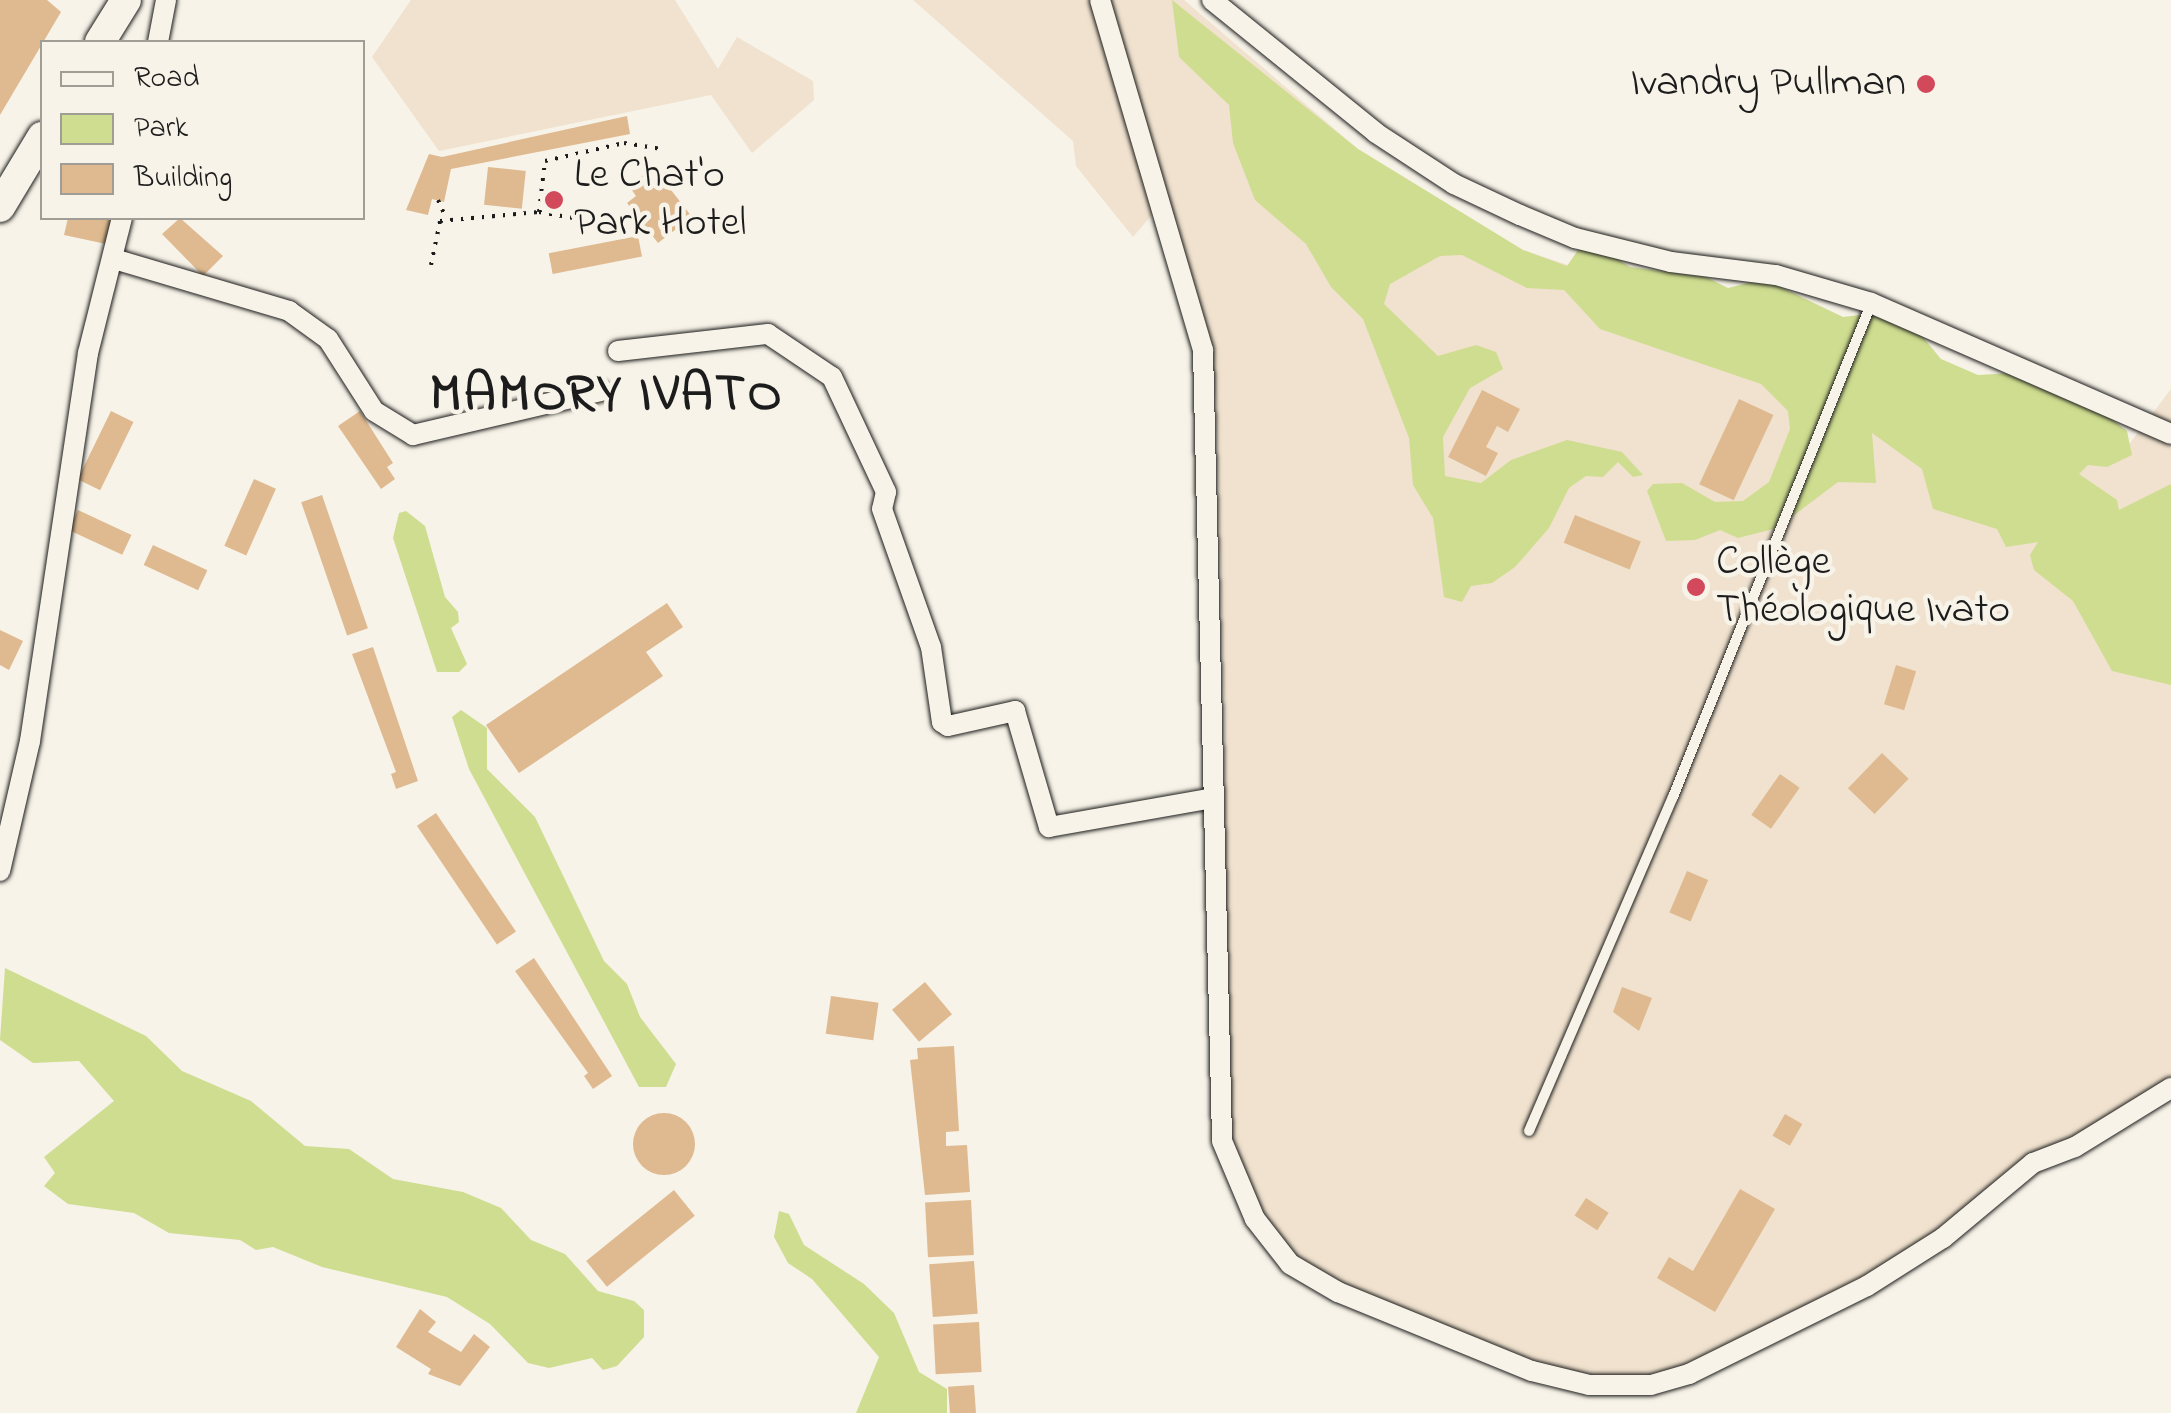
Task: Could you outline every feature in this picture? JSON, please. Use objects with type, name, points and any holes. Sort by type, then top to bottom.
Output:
[{"type":"main road","points":[[101,40],[126,0]]},
{"type":"main road","points":[[0,207],[40,140]]},
{"type":"street","points":[[158,40],[166,0]]},
{"type":"street","points":[[1100,0],[1203,350],[1222,1141],[1255,1219],[1290,1264],[1338,1292],[1532,1371],[1589,1385],[1651,1385],[1690,1374],[1868,1286],[1943,1238],[2032,1163],[2075,1147],[2171,1088]]},
{"type":"street","points":[[1212,0],[1376,132],[1454,184],[1520,215],[1575,238],[1671,262],[1776,276],[1872,303],[2171,434]]},
{"type":"street","points":[[0,871],[30,741],[88,353],[117,268],[122,220]]},
{"type":"street","points":[[117,268],[290,311],[328,339],[374,411],[413,435],[601,391]]},
{"type":"street","points":[[618,350],[768,334],[832,377],[886,492],[882,509],[931,647],[942,722],[948,726],[1015,712],[1049,826],[1213,798]]},
{"type":"lane","points":[[1530,1130],[1666,814],[1872,303]]},
{"type":"path","points":[[539,212],[545,161],[624,143],[662,149]]},
{"type":"path","points":[[438,200],[446,218]]},
{"type":"path","points":[[431,265],[440,221],[446,218],[539,212],[631,228]]},
{"type":"shaded area","points":[[411,0],[675,0],[718,69],[737,37],[813,81],[814,100],[752,153],[711,95],[439,151],[372,57]]},
{"type":"shaded area","name":"Collège Théologique Ivato","points":[[913,0],[1184,0],[1358,149],[1523,250],[2124,451],[2171,389],[2171,1078],[2070,1142],[2035,1152],[1939,1232],[1863,1279],[1687,1369],[1649,1379],[1592,1377],[1535,1362],[1341,1283],[1297,1257],[1264,1217],[1231,1145],[1225,1092],[1225,723],[1216,397],[1200,303],[1171,215],[1155,211],[1133,237],[1076,166],[1073,141]]},
{"type":"green space","points":[[1172,0],[1358,149],[1523,250],[1567,266],[1578,250],[1607,252],[1630,267],[1706,277],[1728,288],[1764,279],[1843,317],[1884,312],[1922,336],[1941,359],[1978,375],[2012,373],[2084,398],[2127,431],[2132,455],[2107,467],[2088,465],[2079,474],[2117,500],[2119,510],[2171,484],[2171,685],[2112,671],[2073,601],[2034,570],[2030,555],[2038,542],[2006,547],[1997,529],[1933,509],[1922,469],[1872,433],[1876,483],[1838,482],[1777,528],[1738,538],[1720,530],[1695,540],[1666,541],[1647,491],[1653,484],[1682,483],[1715,502],[1743,501],[1769,482],[1790,429],[1788,411],[1761,384],[1600,329],[1564,290],[1527,288],[1462,255],[1440,256],[1390,284],[1384,304],[1438,356],[1476,345],[1496,352],[1503,369],[1470,388],[1443,437],[1445,476],[1481,483],[1511,460],[1567,440],[1622,452],[1643,475],[1633,477],[1618,462],[1603,477],[1586,476],[1569,488],[1549,528],[1515,567],[1492,583],[1471,586],[1462,602],[1444,597],[1433,518],[1413,485],[1409,438],[1363,319],[1331,287],[1306,244],[1255,200],[1233,143],[1229,105],[1179,57]]},
{"type":"green space","points":[[406,511],[425,526],[445,597],[458,612],[459,622],[451,628],[467,664],[459,672],[437,672],[393,538],[399,513]]},
{"type":"green space","points":[[461,710],[487,728],[487,769],[535,817],[604,961],[627,984],[640,1017],[676,1064],[666,1087],[639,1087],[469,769],[452,717]]},
{"type":"green space","points":[[5,968],[146,1036],[182,1071],[251,1101],[305,1146],[349,1149],[393,1179],[463,1192],[501,1208],[531,1240],[565,1254],[598,1291],[634,1301],[644,1310],[644,1337],[617,1366],[603,1370],[592,1358],[549,1368],[528,1363],[490,1324],[447,1297],[322,1267],[273,1247],[256,1250],[240,1240],[169,1233],[134,1213],[68,1204],[44,1186],[55,1173],[44,1157],[114,1101],[79,1061],[33,1063],[0,1040]]},
{"type":"green space","points":[[779,1211],[789,1214],[804,1245],[864,1284],[894,1313],[919,1372],[947,1389],[947,1413],[856,1413],[879,1357],[812,1279],[788,1263],[774,1237]]},
{"type":"building","points":[[0,0],[47,0],[61,12],[44,40],[40,40],[40,47],[0,115]]},
{"type":"building","points":[[627,116],[630,134],[451,169],[444,202],[432,199],[428,215],[406,210],[429,154],[442,157]]},
{"type":"building","points":[[488,167],[526,171],[522,209],[484,205]]},
{"type":"building","points":[[646,173],[654,182],[661,177],[692,217],[658,243],[627,203],[636,196],[629,186]]},
{"type":"building","points":[[68,220],[112,220],[106,244],[64,235]]},
{"type":"building","points":[[182,220],[223,256],[203,276],[162,234]]},
{"type":"building","points":[[638,236],[642,257],[553,274],[549,253]]},
{"type":"building","points":[[1482,390],[1520,409],[1508,432],[1497,426],[1486,447],[1498,453],[1486,476],[1448,457]]},
{"type":"building","points":[[1739,399],[1773,415],[1734,500],[1699,484]]},
{"type":"building","points":[[111,411],[133,422],[100,490],[78,479]]},
{"type":"building","points":[[360,411],[393,463],[387,467],[395,479],[381,489],[338,426]]},
{"type":"building","points":[[254,479],[276,489],[246,555],[224,546]]},
{"type":"building","points":[[322,495],[368,628],[347,635],[301,502]]},
{"type":"building","points":[[78,510],[131,535],[122,555],[69,530]]},
{"type":"building","points":[[1575,515],[1641,542],[1630,569],[1564,543]]},
{"type":"building","points":[[153,545],[207,570],[198,590],[144,565]]},
{"type":"building","points":[[667,603],[683,627],[646,652],[663,676],[519,773],[486,725]]},
{"type":"building","points":[[0,630],[23,641],[9,670],[0,665]]},
{"type":"building","points":[[373,647],[418,781],[396,789],[391,774],[396,772],[352,654]]},
{"type":"building","points":[[1896,665],[1916,671],[1904,710],[1884,704]]},
{"type":"building","points":[[1882,753],[1909,779],[1875,814],[1848,788]]},
{"type":"building","points":[[1780,774],[1800,788],[1771,829],[1751,815]]},
{"type":"building","points":[[436,813],[516,932],[497,944],[417,826]]},
{"type":"building","points":[[1687,871],[1708,880],[1691,921],[1669,912]]},
{"type":"building","points":[[534,958],[612,1076],[593,1089],[584,1076],[588,1073],[515,971]]},
{"type":"building","points":[[925,982],[952,1014],[919,1042],[892,1010]]},
{"type":"building","points":[[1622,987],[1652,998],[1639,1031],[1613,1012]]},
{"type":"building","points":[[831,996],[879,1003],[873,1040],[826,1034]]},
{"type":"building","points":[[954,1046],[959,1131],[946,1132],[946,1146],[967,1145],[970,1192],[925,1195],[910,1060],[918,1059],[917,1048]]},
{"type":"building","points":[[664,1113],[686,1122],[695,1144],[686,1166],[664,1175],[642,1166],[633,1144],[642,1122]]},
{"type":"building","points":[[1785,1114],[1802,1124],[1790,1146],[1772,1136]]},
{"type":"building","points":[[1740,1189],[1775,1209],[1715,1312],[1657,1278],[1669,1257],[1693,1271]]},
{"type":"building","points":[[674,1190],[695,1216],[607,1287],[586,1261]]},
{"type":"building","points":[[1586,1198],[1609,1213],[1597,1230],[1575,1216]]},
{"type":"building","points":[[971,1200],[974,1255],[928,1257],[925,1202]]},
{"type":"building","points":[[974,1261],[978,1314],[933,1317],[929,1264]]},
{"type":"building","points":[[420,1309],[436,1322],[428,1332],[461,1352],[474,1334],[490,1347],[460,1386],[428,1374],[431,1369],[396,1347]]},
{"type":"building","points":[[979,1322],[982,1372],[936,1374],[933,1324]]},
{"type":"building","points":[[974,1385],[976,1413],[950,1413],[948,1387]]},
{"type":"place","name":"Ivandry Pullman","points":[[1926,84]]},
{"type":"place","name":"Le Chat'o Park Hotel","points":[[554,200]]},
{"type":"place","name":"Collège Théologique Ivato","points":[[1696,587]]},
{"type":"district","name":"MAMORY IVATO","points":[[607,397]]}]
